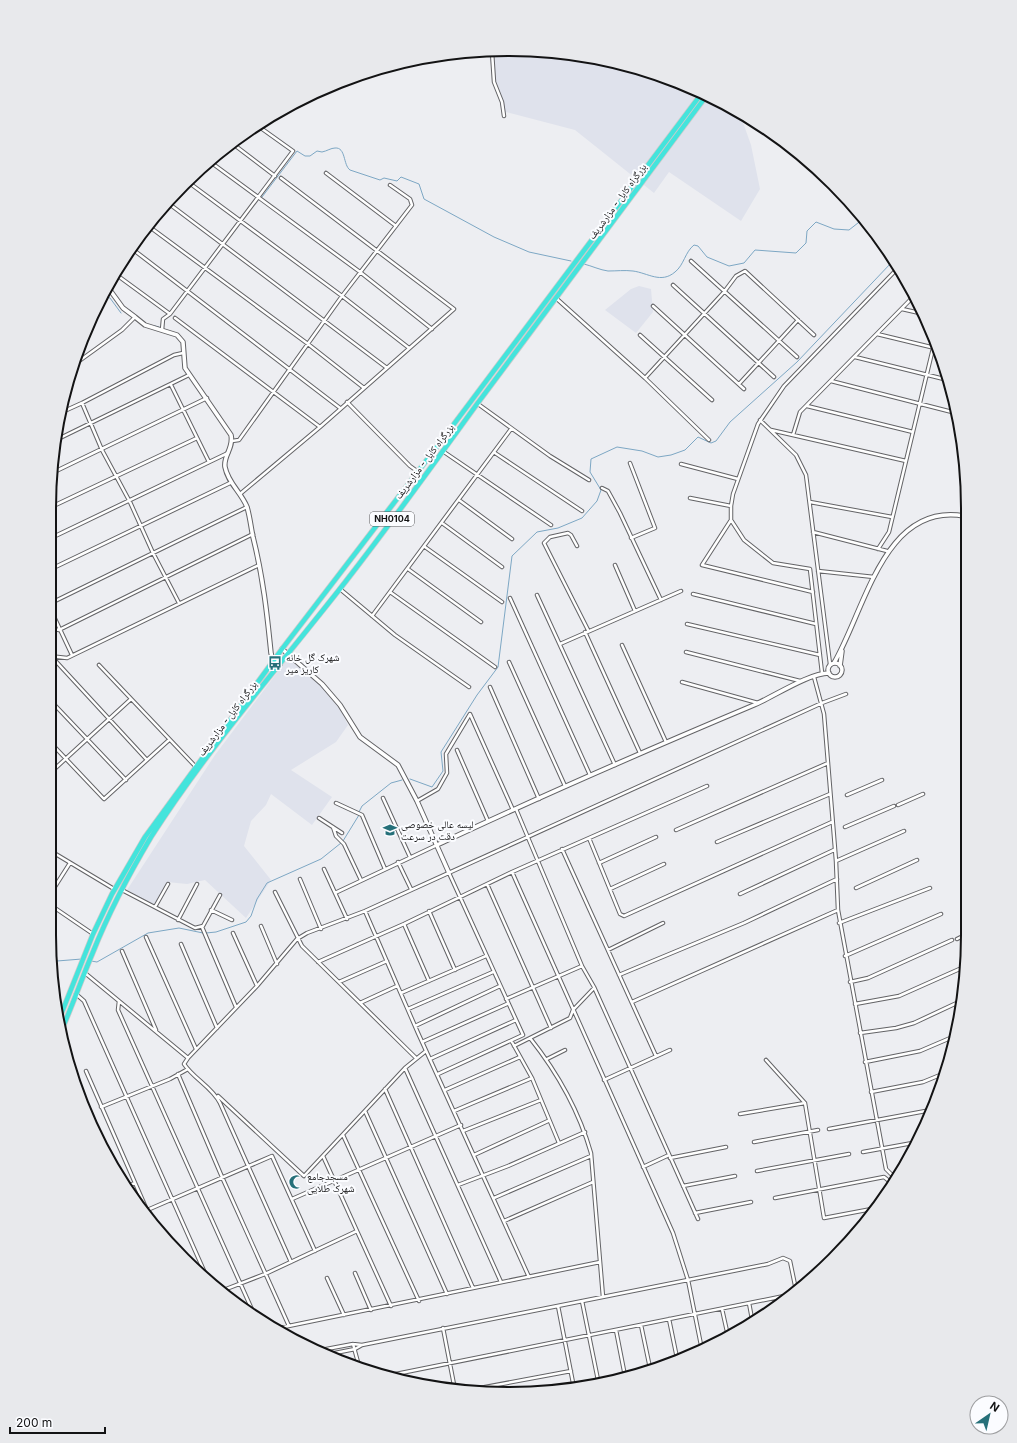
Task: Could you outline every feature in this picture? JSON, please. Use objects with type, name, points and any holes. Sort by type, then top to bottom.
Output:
[{"type":"highway","name":"بزرگراه کابل - مزارشریف","points":[[63,1011],[94,932],[113,892],[145,837],[211,750],[282,649],[698,98]]},
{"type":"highway","name":"بزرگراه کابل - مزارشریف","points":[[232,721],[340,589],[444,452],[477,404],[557,299],[703,100]]},
{"type":"highway","name":"بزرگراه کابل - مزارشریف","points":[[84,972],[118,897],[165,812],[195,766],[211,750]]},
{"type":"highway","points":[[113,892],[118,897]]},
{"type":"highway","points":[[94,932],[101,933]]},
{"type":"highway","name":"NH0104","points":[[65,1022],[84,972]]},
{"type":"street","points":[[492,57],[494,82],[502,102],[504,116]]},
{"type":"street","points":[[162,330],[163,323],[187,290],[293,151],[262,129]]},
{"type":"street","points":[[237,147],[275,176]]},
{"type":"street","points":[[214,165],[360,272],[432,329]]},
{"type":"street","points":[[326,173],[396,226]]},
{"type":"street","points":[[240,494],[320,427],[454,308],[281,178]]},
{"type":"street","points":[[193,185],[342,296],[409,348]]},
{"type":"street","points":[[232,441],[239,440],[342,296],[412,205],[412,202],[390,185]]},
{"type":"street","points":[[172,206],[387,368]]},
{"type":"street","points":[[153,229],[308,344],[364,388]]},
{"type":"street","points":[[136,252],[340,408]]},
{"type":"street","points":[[691,261],[797,357]]},
{"type":"street","points":[[645,378],[686,335],[736,276],[744,270],[814,335]]},
{"type":"street","points":[[813,592],[702,565],[731,520],[731,506],[738,479],[760,420],[784,386],[894,272]]},
{"type":"street","points":[[120,277],[170,314]]},
{"type":"street","points":[[673,285],[774,376]]},
{"type":"street","points":[[111,293],[123,308],[145,325],[177,336],[183,342],[185,368],[231,435],[232,441],[224,464],[230,483],[240,494],[247,508],[265,589],[271,653],[274,660],[280,664]]},
{"type":"street","points":[[557,299],[645,378],[709,440]]},
{"type":"street","points":[[793,435],[798,416],[806,406],[910,300]]},
{"type":"street","points":[[652,306],[686,335],[744,389]]},
{"type":"street","points":[[902,308],[916,312]]},
{"type":"street","points":[[82,359],[122,330],[135,317]]},
{"type":"street","points":[[175,318],[320,427]]},
{"type":"street","points":[[738,384],[798,320]]},
{"type":"street","points":[[877,334],[932,348]]},
{"type":"street","points":[[640,335],[712,400]]},
{"type":"street","points":[[878,549],[889,532],[932,350]]},
{"type":"street","points":[[67,410],[82,404],[174,355],[183,353]]},
{"type":"street","points":[[854,357],[942,379]]},
{"type":"street","points":[[62,437],[189,375]]},
{"type":"street","points":[[831,381],[950,411]]},
{"type":"street","points":[[171,385],[185,410],[209,462]]},
{"type":"street","points":[[58,470],[185,410],[207,398]]},
{"type":"street","points":[[347,402],[410,466],[417,471]]},
{"type":"street","points":[[82,404],[102,450],[130,502],[153,553],[179,603]]},
{"type":"street","points":[[477,404],[511,429],[589,480]]},
{"type":"street","points":[[806,406],[913,432]]},
{"type":"street","points":[[760,420],[796,455],[806,475],[832,664]]},
{"type":"street","points":[[372,616],[425,547],[511,429]]},
{"type":"street","points":[[771,430],[906,461]]},
{"type":"street","points":[[56,505],[197,438]]},
{"type":"street","points":[[56,536],[130,502],[229,452]]},
{"type":"street","points":[[444,452],[551,525]]},
{"type":"street","points":[[494,453],[582,511]]},
{"type":"street","points":[[630,463],[656,528],[631,538]]},
{"type":"street","points":[[681,464],[738,479]]},
{"type":"street","points":[[56,567],[142,527],[230,483]]},
{"type":"street","points":[[602,488],[608,491],[660,600]]},
{"type":"street","points":[[690,498],[731,506]]},
{"type":"street","points":[[459,500],[512,539]]},
{"type":"street","points":[[810,502],[892,517]]},
{"type":"street","points":[[56,602],[247,508]]},
{"type":"street","points":[[828,673],[828,668],[843,648],[887,551],[902,534],[926,519],[950,514],[961,516]]},
{"type":"street","points":[[731,520],[744,540],[773,563],[810,569],[822,673]]},
{"type":"street","points":[[442,523],[502,567]]},
{"type":"street","points":[[813,532],[887,551]]},
{"type":"street","points":[[577,546],[568,533],[550,537],[544,543],[587,631],[640,753]]},
{"type":"street","points":[[56,629],[59,630],[166,578],[252,534]]},
{"type":"street","points":[[425,547],[502,602]]},
{"type":"street","points":[[56,657],[67,658],[260,564]]},
{"type":"street","points":[[615,565],[635,611]]},
{"type":"street","points":[[408,569],[481,622]]},
{"type":"street","points":[[818,571],[874,577]]},
{"type":"street","points":[[340,589],[372,616],[469,687]]},
{"type":"street","points":[[560,644],[681,591]]},
{"type":"street","points":[[390,592],[495,667]]},
{"type":"street","points":[[693,594],[816,624]]},
{"type":"street","points":[[537,595],[615,764]]},
{"type":"street","points":[[510,598],[590,776]]},
{"type":"street","points":[[56,622],[72,655]]},
{"type":"street","points":[[686,624],[820,655]]},
{"type":"street","points":[[622,645],[666,742]]},
{"type":"street","points":[[335,893],[398,862],[488,821],[640,753],[759,703],[814,676],[822,673],[828,673],[838,676],[841,672],[840,666],[843,648]]},
{"type":"street","points":[[282,649],[322,684],[340,705],[360,737],[398,765],[418,800],[507,1004],[523,1035],[512,1042],[438,1074]]},
{"type":"street","points":[[686,652],[802,682]]},
{"type":"street","points":[[56,662],[147,760]]},
{"type":"street","points":[[509,662],[565,787]]},
{"type":"street","points":[[832,664],[840,666]]},
{"type":"street","points":[[99,665],[195,766]]},
{"type":"street","points":[[814,676],[824,714],[836,861],[838,910],[845,956],[881,1149],[886,1168],[892,1174]]},
{"type":"street","points":[[682,682],[759,703]]},
{"type":"street","points":[[490,686],[540,799]]},
{"type":"street","points":[[426,1051],[405,1068],[304,1176],[184,1064],[196,1049],[277,964],[297,939],[365,911],[656,777],[822,703],[846,694]]},
{"type":"street","points":[[56,767],[131,699]]},
{"type":"street","points":[[56,706],[126,780]]},
{"type":"street","points":[[418,800],[438,789],[447,773],[446,754],[470,714],[528,837],[582,966],[594,987],[698,1219]]},
{"type":"street","points":[[56,749],[103,798],[126,780],[169,740]]},
{"type":"street","points":[[457,750],[488,821]]},
{"type":"street","points":[[676,830],[828,763]]},
{"type":"street","points":[[847,795],[882,780]]},
{"type":"street","points":[[318,962],[404,924],[562,849],[707,786]]},
{"type":"street","points":[[718,842],[830,794]]},
{"type":"street","points":[[898,805],[923,794]]},
{"type":"street","points":[[383,798],[410,857]]},
{"type":"street","points":[[336,803],[361,814],[385,869]]},
{"type":"street","points":[[845,827],[894,806]]},
{"type":"street","points":[[319,818],[342,832]]},
{"type":"street","points":[[589,838],[620,914],[624,916],[832,822]]},
{"type":"street","points":[[333,826],[361,880]]},
{"type":"street","points":[[836,861],[904,831]]},
{"type":"street","points":[[599,863],[656,837]]},
{"type":"street","points":[[562,849],[656,1056]]},
{"type":"street","points":[[740,894],[834,850]]},
{"type":"street","points":[[56,854],[113,892]]},
{"type":"street","points":[[856,888],[917,860]]},
{"type":"street","points":[[398,862],[410,889]]},
{"type":"street","points":[[56,885],[70,863]]},
{"type":"street","points":[[610,889],[664,864]]},
{"type":"street","points":[[324,869],[347,919]]},
{"type":"street","points":[[512,872],[673,1233],[688,1280],[701,1344]]},
{"type":"street","points":[[300,879],[321,929]]},
{"type":"street","points":[[619,975],[744,923],[837,879]]},
{"type":"street","points":[[155,908],[168,884]]},
{"type":"street","points":[[178,920],[197,884]]},
{"type":"street","points":[[486,884],[551,1028]]},
{"type":"street","points":[[840,923],[930,888]]},
{"type":"street","points":[[122,890],[178,920],[194,927],[202,928]]},
{"type":"street","points":[[275,892],[297,939],[318,962],[416,1058]]},
{"type":"street","points":[[220,895],[202,928],[204,936],[236,1007]]},
{"type":"street","points":[[56,908],[94,932]]},
{"type":"street","points":[[211,910],[232,920]]},
{"type":"street","points":[[632,1002],[838,910]]},
{"type":"street","points":[[365,911],[426,1051],[446,1090],[460,1125],[529,1277]]},
{"type":"street","points":[[429,911],[455,970]]},
{"type":"street","points":[[845,956],[941,914]]},
{"type":"street","points":[[608,950],[663,923]]},
{"type":"street","points":[[404,924],[429,981]]},
{"type":"street","points":[[260,926],[277,964]]},
{"type":"street","points":[[233,933],[257,986]]},
{"type":"street","points":[[146,936],[196,1049]]},
{"type":"street","points":[[957,938],[961,936]]},
{"type":"street","points":[[850,982],[868,978],[952,940]]},
{"type":"street","points":[[181,944],[217,1028]]},
{"type":"street","points":[[122,951],[156,1031]]},
{"type":"street","points":[[401,993],[486,956]]},
{"type":"street","points":[[339,982],[387,961]]},
{"type":"street","points":[[506,999],[582,966]]},
{"type":"street","points":[[855,1004],[899,996],[959,969]]},
{"type":"street","points":[[84,972],[188,1058]]},
{"type":"street","points":[[408,1009],[493,972]]},
{"type":"street","points":[[360,1003],[397,986]]},
{"type":"street","points":[[415,1026],[500,986]]},
{"type":"street","points":[[514,1046],[570,1018],[573,1010],[594,987]]},
{"type":"street","points":[[76,994],[84,1001],[203,1268]]},
{"type":"street","points":[[119,1001],[118,1010],[251,1306]]},
{"type":"street","points":[[422,1042],[507,1004]]},
{"type":"street","points":[[860,1033],[914,1024],[955,1004]]},
{"type":"street","points":[[430,1059],[516,1020]]},
{"type":"street","points":[[530,1038],[547,1059],[569,1098],[585,1132],[591,1156],[603,1297]]},
{"type":"street","points":[[865,1062],[920,1051],[949,1039]]},
{"type":"street","points":[[512,1042],[532,1078],[548,1121],[559,1143]]},
{"type":"street","points":[[547,1059],[565,1050]]},
{"type":"street","points":[[604,1080],[670,1050]]},
{"type":"street","points":[[446,1090],[520,1057]]},
{"type":"street","points":[[766,1060],[805,1103],[824,1218],[867,1210]]},
{"type":"street","points":[[405,1068],[500,1282]]},
{"type":"street","points":[[102,1107],[188,1069]]},
{"type":"street","points":[[86,1071],[141,1198]]},
{"type":"street","points":[[178,1074],[222,1177],[289,1326]]},
{"type":"street","points":[[871,1092],[923,1082],[938,1076]]},
{"type":"street","points":[[454,1110],[532,1078]]},
{"type":"street","points":[[385,1089],[473,1288]]},
{"type":"street","points":[[216,1095],[291,1262]]},
{"type":"street","points":[[463,1131],[540,1100]]},
{"type":"street","points":[[740,1114],[805,1103]]},
{"type":"street","points":[[365,1111],[385,1159],[447,1294]]},
{"type":"street","points":[[829,1129],[926,1111]]},
{"type":"street","points":[[474,1155],[548,1121]]},
{"type":"street","points":[[292,1199],[334,1182],[359,1169],[436,1137],[460,1125]]},
{"type":"street","points":[[754,1142],[818,1130]]},
{"type":"street","points":[[458,1185],[508,1166],[585,1132]]},
{"type":"street","points":[[343,1135],[419,1301]]},
{"type":"street","points":[[863,1152],[909,1144]]},
{"type":"street","points":[[643,1167],[670,1156],[726,1147]]},
{"type":"street","points":[[757,1172],[849,1154]]},
{"type":"street","points":[[149,1209],[272,1156],[315,1251]]},
{"type":"street","points":[[323,1156],[391,1306]]},
{"type":"street","points":[[494,1198],[591,1156]]},
{"type":"street","points":[[683,1186],[734,1176]]},
{"type":"street","points":[[775,1198],[884,1177],[889,1180]]},
{"type":"street","points":[[504,1221],[593,1182]]},
{"type":"street","points":[[131,1185],[135,1183]]},
{"type":"street","points":[[695,1213],[751,1202]]},
{"type":"street","points":[[228,1289],[265,1274],[357,1231]]},
{"type":"street","points":[[335,1353],[355,1349],[362,1345],[442,1328],[768,1264],[782,1258],[790,1261],[795,1284]]},
{"type":"street","points":[[284,1327],[419,1301],[500,1282],[600,1262]]},
{"type":"street","points":[[355,1273],[371,1310]]},
{"type":"street","points":[[327,1278],[344,1315]]},
{"type":"street","points":[[398,1374],[777,1298]]},
{"type":"street","points":[[582,1301],[599,1378]]},
{"type":"street","points":[[749,1303],[751,1316]]},
{"type":"street","points":[[558,1306],[573,1382]]},
{"type":"street","points":[[722,1309],[727,1330]]},
{"type":"street","points":[[669,1319],[676,1355]]},
{"type":"street","points":[[641,1325],[649,1365]]},
{"type":"street","points":[[442,1328],[454,1383]]},
{"type":"street","points":[[616,1330],[624,1372]]},
{"type":"street","points":[[327,1349],[353,1344],[362,1345]]},
{"type":"street","points":[[353,1344],[358,1361]]},
{"type":"street","points":[[489,1386],[571,1371]]},
{"type":"shaded area","points":[[489,57],[538,57],[568,60],[626,71],[682,90],[743,122],[751,145],[760,189],[741,221],[669,172],[654,193],[575,130],[502,111]]},
{"type":"shaded area","points":[[639,286],[651,289],[653,312],[636,333],[605,310],[631,289]]},
{"type":"shaded area","points":[[288,658],[319,684],[340,709],[348,725],[336,742],[291,770],[332,797],[312,825],[271,794],[266,805],[251,821],[244,846],[271,880],[246,918],[205,880],[187,884],[167,882],[156,906],[127,890],[215,755]]},
{"type":"waterway","points":[[262,197],[297,151],[305,156],[310,156],[317,151],[322,152],[333,148],[339,148],[343,153],[346,164],[350,170],[380,180],[384,178],[397,181],[401,177],[419,184],[424,199],[494,237],[529,252],[571,261]]},
{"type":"waterway","points":[[584,264],[608,271],[633,271],[654,277],[665,277],[678,269],[688,251],[694,245],[698,246],[707,257],[729,266],[744,263],[755,250],[796,253],[806,243],[807,231],[816,222],[834,229],[849,230],[859,222]]},
{"type":"waterway","points":[[410,779],[432,787],[443,771],[441,752],[477,695],[498,667],[512,556],[537,532],[558,528],[582,518],[597,501],[601,490],[590,472],[591,459],[617,447],[642,451],[658,457],[671,455],[685,450],[698,437],[711,443],[716,441],[730,422],[797,362],[890,265]]},
{"type":"waterway","points":[[109,297],[121,313]]},
{"type":"waterway","points":[[130,310],[133,314]]},
{"type":"waterway","points":[[155,326],[159,327]]},
{"type":"waterway","points":[[359,812],[362,806],[391,783],[402,780]]},
{"type":"waterway","points":[[343,841],[359,815]]},
{"type":"waterway","points":[[206,933],[216,932],[246,922],[251,916],[257,899],[267,883],[321,859],[341,843]]},
{"type":"waterway","points":[[91,961],[97,962],[148,933],[179,928],[203,933]]},
{"type":"waterway","points":[[57,961],[82,959]]},
{"type":"place","name":"شهرک گل خانه کاریز میر","points":[[275,663]]},
{"type":"place","name":"لیسه عالی خصوصی دقت در سرعت","points":[[390,830]]},
{"type":"place","name":"مسجدجامع شهرک طلایی","points":[[296,1182]]}]
